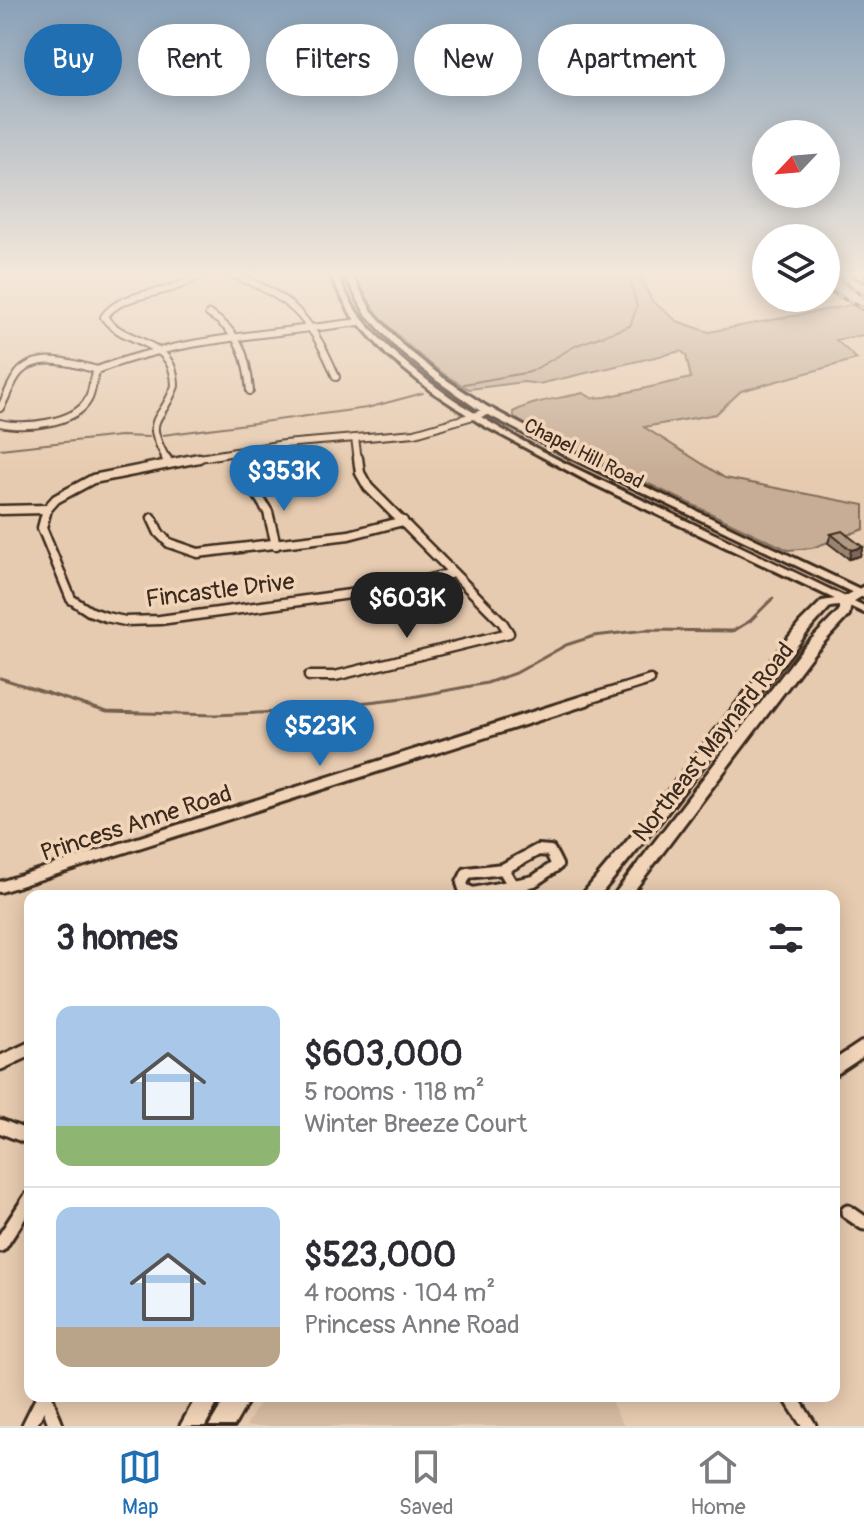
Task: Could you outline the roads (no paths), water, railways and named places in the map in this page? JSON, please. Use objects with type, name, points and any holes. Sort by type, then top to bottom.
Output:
[{"type":"main road","name":"Chapel Hill Road","points":[[376,339],[413,374],[474,415],[612,487],[864,610]]},
{"type":"main road","name":"Chapel Hill Road","points":[[393,339],[411,356],[490,411],[559,449],[863,592]]},
{"type":"main road","name":"Northeast Maynard Road","points":[[594,890],[805,626],[826,604],[845,601],[863,592]]},
{"type":"main road","name":"Northeast Maynard Road","points":[[626,890],[808,651],[845,612],[845,601]]},
{"type":"main road","points":[[192,1426],[206,1402]]},
{"type":"main road","points":[[221,1426],[236,1402]]},
{"type":"street","points":[[142,339],[162,352],[175,375],[176,386],[156,419],[154,429],[169,463]]},
{"type":"street","points":[[0,423],[13,427],[32,426],[75,411],[88,400],[92,377],[97,370],[123,360],[231,339]]},
{"type":"street","points":[[240,339],[250,391]]},
{"type":"street","points":[[317,339],[336,377]]},
{"type":"street","points":[[0,408],[10,394],[16,375],[30,365],[64,361],[97,370]]},
{"type":"street","points":[[0,510],[47,509],[65,493],[93,479],[169,463],[284,444],[415,433],[490,411]]},
{"type":"street","points":[[309,676],[335,676],[509,633],[502,622],[364,481],[355,438]]},
{"type":"street","points":[[258,496],[268,512],[276,545]]},
{"type":"street","name":"Fincastle Drive","points":[[47,509],[42,522],[44,539],[66,592],[76,604],[89,611],[125,621],[160,620],[394,588],[453,573]]},
{"type":"street","points":[[152,518],[163,541],[189,552],[211,553],[349,535],[403,521]]},
{"type":"street","name":"Princess Anne Road","points":[[0,887],[650,680]]},
{"type":"street","points":[[465,890],[462,883],[467,873],[503,869],[538,850],[550,851],[555,856],[555,869],[535,882],[493,890]]},
{"type":"street","points":[[503,869],[512,884],[522,890]]},
{"type":"street","points":[[840,1064],[864,1048]]},
{"type":"street","points":[[0,1063],[24,1052]]},
{"type":"street","points":[[0,1126],[24,1136]]},
{"type":"street","points":[[0,1245],[24,1208]]},
{"type":"street","points":[[848,1212],[864,1223]]},
{"type":"street","points":[[29,1426],[41,1402]]},
{"type":"street","points":[[45,1402],[56,1426]]},
{"type":"street","points":[[794,1402],[809,1426]]},
{"type":"waterway","points":[[464,384],[530,372],[577,345],[595,339]]},
{"type":"waterway","points":[[163,435],[367,408],[423,393]]},
{"type":"waterway","points":[[0,449],[120,436],[149,437]]},
{"type":"waterway","points":[[0,678],[107,712],[215,715],[280,712],[412,697],[487,683],[518,672],[566,645],[594,636],[646,630],[733,631],[750,621],[773,598]]}]
